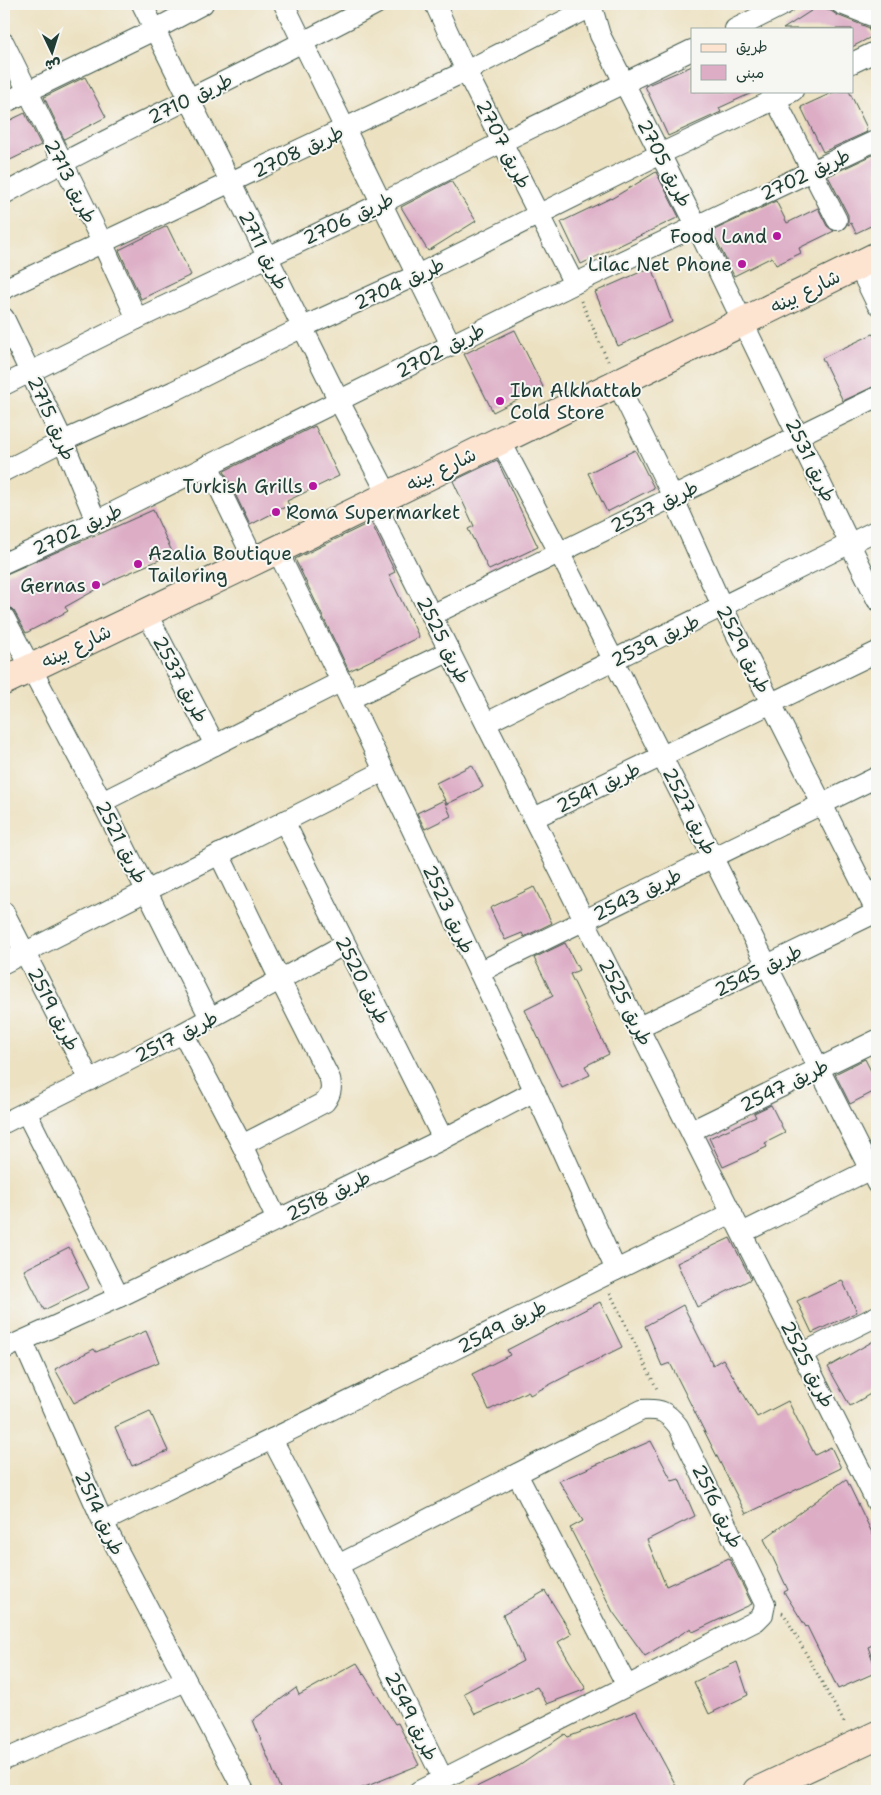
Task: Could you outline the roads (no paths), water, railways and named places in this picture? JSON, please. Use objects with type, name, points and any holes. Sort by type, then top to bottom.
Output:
[{"type":"street","name":"طريق 2711","points":[[142,4],[339,401],[381,498]]},
{"type":"street","points":[[4,103],[203,4]]},
{"type":"street","points":[[284,4],[451,345]]},
{"type":"street","name":"طريق 2710","points":[[4,194],[62,162],[304,43],[376,4]]},
{"type":"street","name":"طريق 2707","points":[[435,4],[466,71],[574,284]]},
{"type":"street","points":[[738,28],[785,4]]},
{"type":"street","points":[[841,4],[877,18]]},
{"type":"street","name":"طريق 2708","points":[[4,289],[466,71],[591,5]]},
{"type":"street","name":"طريق 2705","points":[[591,5],[600,35],[743,321]]},
{"type":"street","name":"طريق 2713","points":[[4,43],[102,242],[137,319]]},
{"type":"street","name":"طريق 2706","points":[[4,385],[137,319],[382,203],[502,142],[691,51]]},
{"type":"street","points":[[854,62],[877,51]]},
{"type":"street","points":[[780,94],[812,170],[837,220]]},
{"type":"street","name":"طريق 2704","points":[[4,470],[174,391],[303,327],[417,275],[780,94]]},
{"type":"street","name":"طريق 2702","points":[[4,563],[96,521],[574,284],[877,140]]},
{"type":"street","points":[[867,260],[877,304]]},
{"type":"street","name":"شارع بينه","points":[[4,681],[266,555],[867,260]]},
{"type":"street","name":"طريق 2715","points":[[4,318],[63,441],[96,521]]},
{"type":"street","name":"طريق 2531","points":[[743,321],[877,600]]},
{"type":"street","name":"طريق 2529","points":[[617,383],[673,497],[722,606],[877,913]]},
{"type":"street","name":"طريق 2537","points":[[432,615],[877,397]]},
{"type":"street","name":"طريق 2527","points":[[500,440],[559,552],[819,1068],[875,1173]]},
{"type":"street","points":[[208,466],[266,555]]},
{"type":"street","name":"طريق 2525","points":[[381,498],[432,615],[877,1503]]},
{"type":"street","name":"طريق 2539","points":[[486,723],[877,530]]},
{"type":"street","name":"طريق 2523","points":[[266,555],[346,690],[535,1091],[609,1274]]},
{"type":"street","name":"طريق 2537","points":[[146,612],[215,745]]},
{"type":"street","name":"طريق 2521","points":[[4,617],[102,802],[210,1018]]},
{"type":"street","name":"طريق 2537","points":[[102,802],[215,745],[346,690],[450,651]]},
{"type":"street","name":"طريق 2541","points":[[534,818],[877,652]]},
{"type":"street","points":[[4,964],[384,770]]},
{"type":"street","name":"طريق 2543","points":[[479,972],[877,777]]},
{"type":"street","name":"طريق 2520","points":[[284,822],[443,1139]]},
{"type":"street","points":[[219,854],[330,1079],[332,1087],[330,1095],[325,1102],[242,1145]]},
{"type":"street","name":"طريق 2519","points":[[4,912],[90,1080]]},
{"type":"street","name":"طريق 2545","points":[[639,1027],[877,913]]},
{"type":"street","name":"طريق 2517","points":[[4,1123],[183,1033],[345,944]]},
{"type":"street","points":[[183,1033],[242,1145],[278,1220]]},
{"type":"street","name":"طريق 2547","points":[[691,1131],[877,1040]]},
{"type":"street","name":"طريق 2518","points":[[4,1349],[119,1297],[278,1220],[443,1139],[535,1091]]},
{"type":"street","points":[[26,1112],[119,1297]]},
{"type":"street","points":[[742,1233],[875,1173]]},
{"type":"street","name":"طريق 2549","points":[[103,1522],[732,1213]]},
{"type":"street","points":[[802,1353],[877,1316]]},
{"type":"street","name":"طريق 2514","points":[[23,1342],[103,1522],[244,1791]]},
{"type":"street","name":"طريق 2516","points":[[517,1474],[642,1410],[656,1409],[669,1415],[678,1426],[765,1604],[763,1614],[756,1620],[627,1686]]},
{"type":"street","name":"طريق 2549","points":[[272,1439],[338,1564],[442,1779]]},
{"type":"street","points":[[338,1564],[517,1474],[627,1686],[419,1791]]},
{"type":"street","points":[[4,1760],[186,1681]]},
{"type":"street","points":[[757,1791],[867,1740]]},
{"type":"place","name":"Food Land","points":[[777,236]]},
{"type":"place","name":"Lilac Net Phone","points":[[742,264]]},
{"type":"place","name":"Ibn Alkhattab Cold Store","points":[[500,401]]},
{"type":"place","name":"Turkish Grills","points":[[313,486]]},
{"type":"place","name":"Roma Supermarket","points":[[276,512]]},
{"type":"place","name":"Azalia Boutique Tailoring","points":[[138,564]]},
{"type":"place","name":"Gernas","points":[[96,585]]}]
